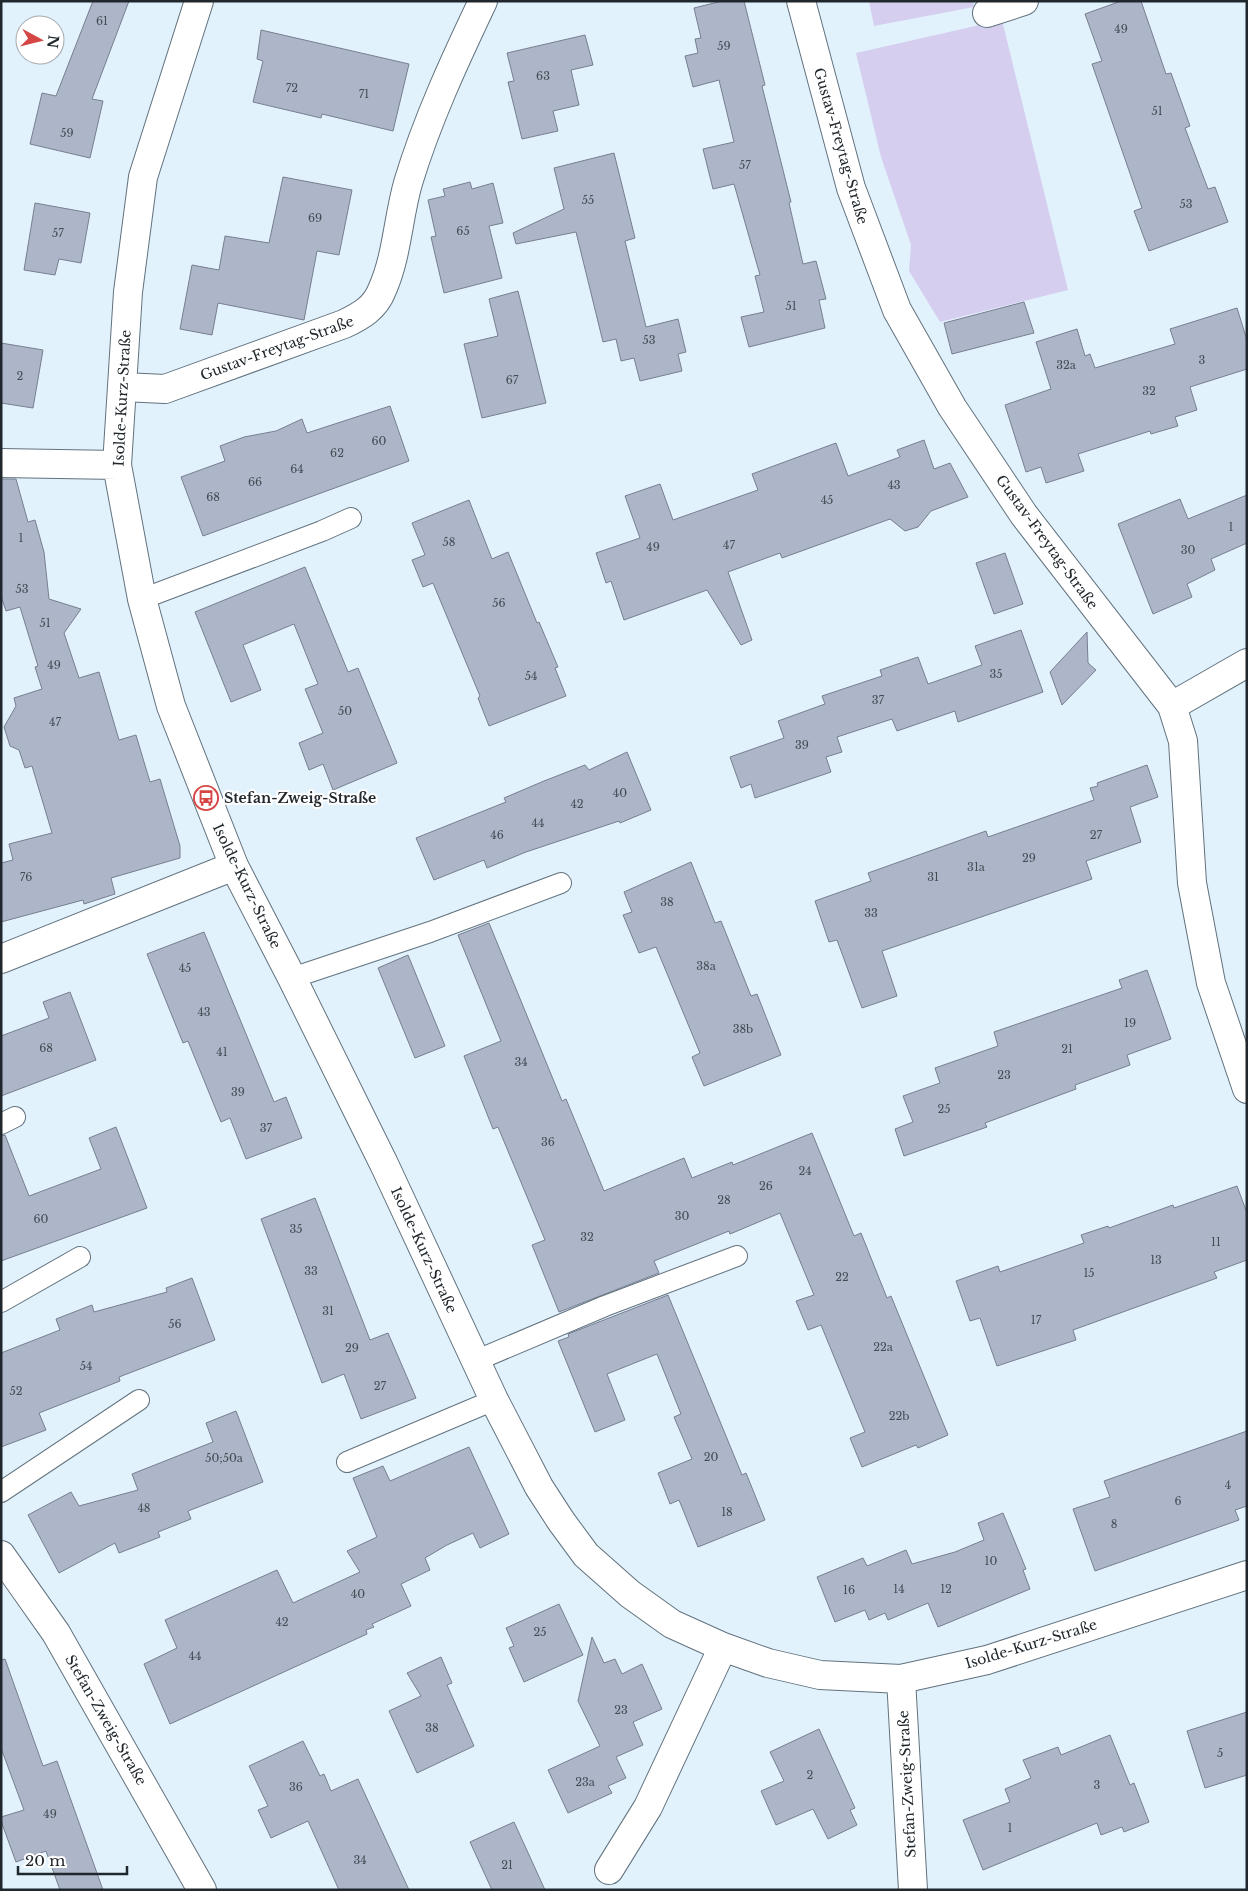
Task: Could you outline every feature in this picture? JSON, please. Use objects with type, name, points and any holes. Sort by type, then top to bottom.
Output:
[{"type":"street","name":"Isolde-Kurz-Straße","points":[[199,1],[143,176],[128,292],[117,464],[142,599],[171,706],[234,866],[384,1164],[494,1400],[539,1487],[586,1555],[630,1594],[672,1624],[723,1647],[768,1663],[820,1675],[901,1679],[986,1660],[1247,1575]]},
{"type":"street","name":"Gustav-Freytag-Straße","points":[[123,387],[165,388],[344,324],[360,317],[375,303],[389,269],[408,184],[446,81],[483,1]]},
{"type":"street","name":"Gustav-Freytag-Straße","points":[[801,1],[851,188],[897,310],[952,407],[1024,515],[1135,661],[1172,706],[1183,741],[1192,883],[1209,974],[1247,1089]]},
{"type":"street","points":[[987,13],[1024,1]]},
{"type":"street","points":[[1,463],[117,464]]},
{"type":"street","points":[[1172,706],[1247,663]]},
{"type":"street","points":[[1,959],[234,866]]},
{"type":"street","name":"Stefan-Zweig-Straße","points":[[2,1557],[56,1633],[202,1890]]},
{"type":"street","points":[[609,1870],[648,1807],[723,1647]]},
{"type":"street","name":"Stefan-Zweig-Straße","points":[[901,1679],[913,1890]]},
{"type":"lane","points":[[142,599],[322,531],[351,518]]},
{"type":"lane","points":[[292,978],[430,932],[562,883]]},
{"type":"lane","points":[[476,1360],[605,1306],[737,1256]]},
{"type":"lane","points":[[1,1302],[80,1257]]},
{"type":"lane","points":[[1,1492],[140,1400]]},
{"type":"lane","points":[[347,1462],[494,1400]]},
{"type":"shaded area","points":[[869,1],[973,1],[974,7],[874,26]]},
{"type":"shaded area","points":[[1002,20],[1068,290],[940,322],[909,271],[911,245],[881,157],[856,53]]},
{"type":"building","points":[[93,1],[129,1],[92,99],[103,101],[90,158],[30,144],[42,93],[56,96]]},
{"type":"building","points":[[722,1],[744,1],[765,85],[762,86],[791,202],[789,203],[803,264],[816,261],[826,299],[819,300],[825,328],[749,347],[741,317],[764,312],[755,276],[760,275],[734,184],[713,189],[703,149],[734,142],[719,80],[693,87],[685,56],[698,53],[695,39],[701,38],[694,8]]},
{"type":"building","points":[[1121,1],[1141,1],[1166,74],[1171,73],[1190,126],[1185,128],[1208,189],[1215,187],[1228,222],[1149,251],[1134,211],[1142,208],[1092,64],[1102,61],[1085,14]]},
{"type":"building","points":[[261,30],[409,64],[393,131],[322,114],[321,118],[253,102],[263,61],[257,59]]},
{"type":"building","points":[[585,35],[593,65],[571,70],[579,105],[553,111],[558,131],[522,139],[508,82],[514,81],[507,53]]},
{"type":"building","points":[[614,153],[635,238],[625,241],[646,327],[678,319],[686,352],[678,354],[682,371],[640,381],[634,358],[621,361],[616,339],[603,342],[576,232],[516,244],[513,233],[564,209],[554,168]]},
{"type":"building","points":[[283,177],[352,190],[339,255],[317,251],[304,320],[218,303],[212,335],[180,329],[192,265],[219,270],[225,236],[269,243]]},
{"type":"building","points":[[470,182],[472,189],[493,183],[503,223],[489,226],[502,278],[444,293],[431,237],[436,236],[428,200],[445,196],[443,189]]},
{"type":"building","points":[[35,203],[90,213],[81,263],[59,259],[55,275],[24,270]]},
{"type":"building","points":[[518,291],[546,403],[482,418],[464,344],[498,336],[489,299]]},
{"type":"building","points":[[1024,302],[1034,333],[952,354],[944,323]]},
{"type":"building","points":[[1237,308],[1247,340],[1247,369],[1190,387],[1197,410],[1175,417],[1178,426],[1151,434],[1150,431],[1078,454],[1084,471],[1046,483],[1041,467],[1026,472],[1005,405],[1051,389],[1036,342],[1077,329],[1085,356],[1090,354],[1095,368],[1175,344],[1170,329]]},
{"type":"building","points":[[1,343],[43,350],[33,408],[1,403]]},
{"type":"building","points":[[390,406],[409,461],[203,536],[181,477],[225,461],[220,446],[244,437],[276,431],[302,419],[307,433]]},
{"type":"building","points":[[924,440],[934,469],[950,463],[968,497],[931,511],[918,527],[905,531],[890,519],[782,558],[780,553],[728,572],[752,640],[741,645],[707,590],[624,620],[611,581],[606,583],[596,553],[640,538],[625,496],[660,484],[673,520],[758,490],[752,474],[836,443],[848,476],[900,457],[897,450]]},
{"type":"building","points":[[1,479],[16,479],[28,522],[35,520],[44,552],[49,599],[81,609],[64,633],[79,678],[99,672],[119,740],[136,735],[150,782],[160,779],[180,846],[180,858],[111,878],[115,894],[84,904],[83,900],[1,922],[1,863],[13,860],[9,844],[52,833],[32,766],[25,768],[19,750],[10,746],[4,727],[16,706],[14,698],[42,689],[35,667],[38,666],[20,607],[6,611],[1,596]]},
{"type":"building","points":[[1247,495],[1247,543],[1211,559],[1215,570],[1187,584],[1192,597],[1153,614],[1118,524],[1180,499],[1188,519]]},
{"type":"building","points":[[469,500],[492,559],[508,552],[537,623],[539,622],[558,667],[555,668],[566,696],[489,726],[478,698],[480,696],[433,583],[423,587],[412,560],[425,555],[412,523]]},
{"type":"building","points":[[1005,553],[1023,604],[994,614],[976,563]]},
{"type":"building","points":[[305,567],[348,672],[358,668],[397,763],[333,790],[323,764],[309,770],[299,743],[323,733],[305,689],[318,684],[294,624],[243,645],[261,690],[231,702],[195,612]]},
{"type":"building","points":[[1021,630],[1043,692],[958,722],[955,711],[897,731],[892,719],[837,737],[842,752],[826,757],[831,772],[755,798],[751,784],[741,788],[730,757],[784,738],[778,721],[825,704],[822,696],[882,676],[880,670],[918,657],[928,684],[982,665],[975,646]]},
{"type":"building","points":[[1087,632],[1088,663],[1096,670],[1062,705],[1050,672]]},
{"type":"building","points":[[627,752],[651,810],[620,823],[619,821],[526,852],[487,868],[484,860],[434,880],[416,838],[506,802],[504,798],[544,781],[585,765],[589,770]]},
{"type":"building","points":[[1147,765],[1158,797],[1130,807],[1141,842],[1086,861],[1092,879],[882,951],[897,996],[862,1008],[837,940],[829,942],[815,901],[871,881],[868,873],[986,831],[988,837],[1094,800],[1090,788],[1098,786],[1097,783]]},
{"type":"building","points":[[691,862],[715,923],[721,921],[751,996],[757,994],[781,1055],[704,1086],[692,1057],[700,1053],[656,947],[639,953],[623,915],[632,912],[624,892]]},
{"type":"building","points":[[489,923],[562,1101],[566,1099],[604,1191],[684,1158],[692,1178],[732,1162],[733,1165],[812,1133],[854,1236],[861,1233],[887,1298],[891,1296],[948,1435],[918,1448],[916,1445],[862,1467],[850,1438],[865,1432],[821,1325],[808,1330],[796,1301],[814,1295],[780,1213],[730,1234],[729,1231],[654,1261],[659,1273],[559,1312],[532,1245],[545,1240],[498,1127],[493,1129],[464,1056],[501,1041],[458,935]]},
{"type":"building","points":[[204,932],[274,1102],[286,1097],[302,1138],[246,1159],[230,1118],[221,1122],[188,1041],[183,1043],[147,954]]},
{"type":"building","points":[[408,955],[445,1046],[415,1058],[378,968]]},
{"type":"building","points":[[1147,970],[1171,1039],[1127,1055],[1130,1065],[1075,1085],[1076,1089],[985,1123],[987,1127],[904,1156],[895,1129],[913,1122],[903,1096],[940,1083],[935,1068],[998,1046],[994,1032],[1122,988],[1119,980]]},
{"type":"building","points":[[70,992],[96,1060],[1,1096],[1,1036],[49,1018],[43,1002]]},
{"type":"building","points":[[116,1127],[147,1208],[1,1261],[1,1136],[5,1135],[29,1196],[101,1169],[89,1138]]},
{"type":"building","points":[[1237,1186],[1247,1213],[1247,1260],[1214,1272],[1217,1278],[1073,1330],[1076,1340],[997,1366],[980,1318],[970,1321],[956,1281],[998,1266],[1000,1272],[1084,1243],[1081,1235],[1108,1226],[1109,1228],[1173,1205],[1174,1208]]},
{"type":"building","points":[[315,1198],[370,1340],[388,1333],[416,1398],[361,1419],[344,1374],[322,1383],[261,1219]]},
{"type":"building","points":[[192,1278],[215,1340],[119,1377],[120,1381],[39,1413],[46,1430],[1,1447],[1,1353],[60,1330],[56,1319],[92,1305],[94,1312],[167,1292],[166,1288]]},
{"type":"building","points":[[668,1295],[742,1475],[746,1473],[765,1520],[698,1547],[679,1500],[670,1504],[658,1473],[692,1459],[674,1417],[681,1414],[657,1354],[607,1374],[625,1420],[595,1432],[558,1341],[569,1337],[568,1334]]},
{"type":"building","points":[[236,1411],[263,1482],[188,1511],[191,1519],[158,1532],[160,1537],[119,1553],[115,1543],[59,1573],[28,1515],[71,1492],[79,1506],[138,1490],[132,1474],[213,1442],[206,1423]]},
{"type":"building","points":[[1247,1431],[1247,1506],[1235,1510],[1239,1520],[1095,1571],[1073,1509],[1110,1497],[1104,1481]]},
{"type":"building","points":[[469,1447],[509,1534],[480,1548],[473,1533],[447,1545],[425,1558],[430,1570],[401,1584],[411,1606],[372,1624],[374,1627],[366,1630],[367,1634],[170,1724],[144,1664],[177,1648],[165,1620],[277,1570],[293,1603],[360,1572],[347,1551],[377,1537],[353,1478],[383,1466],[390,1481]]},
{"type":"building","points":[[1003,1513],[1026,1569],[1023,1570],[1030,1589],[938,1627],[928,1603],[888,1620],[885,1613],[869,1620],[865,1610],[835,1622],[817,1577],[863,1558],[867,1566],[906,1550],[912,1564],[955,1552],[984,1540],[978,1523]]},
{"type":"building","points":[[559,1604],[583,1655],[524,1682],[509,1648],[514,1646],[506,1628]]},
{"type":"building","points":[[592,1637],[604,1663],[615,1659],[622,1674],[642,1664],[662,1709],[633,1722],[643,1745],[616,1757],[626,1778],[608,1786],[612,1793],[568,1813],[548,1770],[600,1746],[578,1701]]},
{"type":"building","points":[[441,1657],[452,1683],[447,1685],[474,1746],[417,1773],[389,1711],[421,1696],[407,1673]]},
{"type":"building","points":[[5,1659],[43,1766],[57,1761],[103,1890],[60,1890],[46,1851],[16,1862],[1,1821],[1,1817],[24,1810],[1,1748],[1,1660]]},
{"type":"building","points":[[1247,1712],[1247,1775],[1205,1788],[1187,1731]]},
{"type":"building","points":[[819,1729],[855,1808],[850,1810],[857,1825],[828,1839],[813,1809],[776,1825],[761,1791],[784,1781],[770,1752]]},
{"type":"building","points":[[1110,1735],[1130,1785],[1134,1783],[1149,1822],[1124,1832],[1122,1827],[1101,1835],[1097,1823],[983,1870],[963,1820],[1010,1802],[1005,1789],[1031,1778],[1023,1760],[1058,1747],[1061,1755]]},
{"type":"building","points":[[303,1741],[320,1776],[324,1774],[331,1791],[358,1779],[409,1890],[339,1890],[308,1821],[271,1838],[258,1810],[268,1806],[249,1766]]},
{"type":"building","points":[[514,1822],[545,1890],[492,1890],[470,1842]]},
{"type":"place","name":"Stefan-Zweig-Straße","points":[[206,798]]}]
